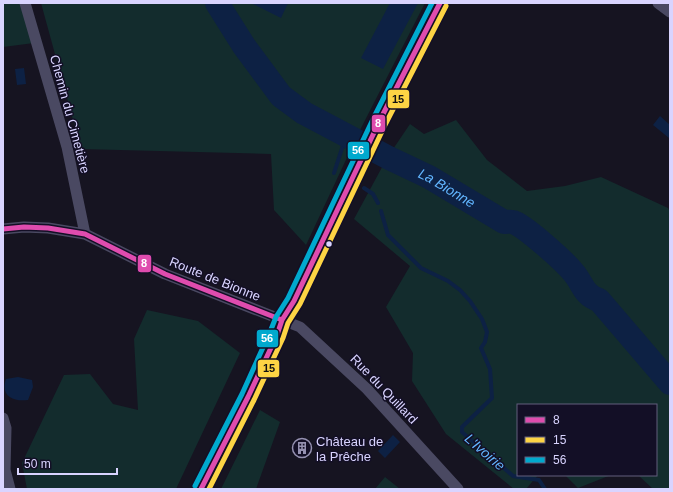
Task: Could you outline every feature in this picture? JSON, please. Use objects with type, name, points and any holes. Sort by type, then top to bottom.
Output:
[{"type":"main road","points":[[201,489],[248,397],[277,335],[282,320],[294,301],[380,120],[440,3]]},
{"type":"street","name":"Chemin du Cimetière","points":[[25,3],[67,147],[85,234]]},
{"type":"street","points":[[658,3],[670,12]]},
{"type":"street","name":"Route de Bionne","points":[[3,230],[24,227],[48,228],[85,234],[165,274],[282,320]]},
{"type":"street","name":"Rue du Quillard","points":[[282,320],[300,327],[367,389],[458,489]]},
{"type":"street","points":[[3,418],[6,428],[5,470],[10,489]]},
{"type":"green space","points":[[3,3],[24,3],[34,43],[3,47]]},
{"type":"green space","points":[[41,3],[425,3],[359,132],[306,245],[274,210],[271,154],[81,149]]},
{"type":"green space","points":[[456,120],[487,160],[527,191],[565,186],[601,177],[668,208],[670,212],[670,489],[653,489],[639,476],[657,476],[657,404],[517,404],[517,476],[537,476],[526,489],[514,489],[446,434],[412,381],[413,353],[386,307],[410,266],[354,219],[387,158],[410,124],[424,134]]},
{"type":"green space","points":[[147,310],[198,321],[240,353],[176,489],[27,489],[22,463],[64,375],[90,374],[113,404],[138,410],[134,339]]},
{"type":"green space","points":[[260,410],[280,422],[256,489],[221,489]]},
{"type":"green space","points":[[566,476],[608,476],[578,488]]},
{"type":"green space","points":[[385,477],[400,489],[375,489]]},
{"type":"water","points":[[251,3],[288,3],[281,18]]},
{"type":"water","points":[[390,3],[418,3],[383,69],[361,58]]},
{"type":"water","points":[[24,68],[26,84],[17,85],[15,69]]},
{"type":"water","points":[[660,116],[670,125],[669,138],[653,125]]},
{"type":"water","points":[[18,377],[32,380],[33,387],[28,400],[13,399],[6,394],[6,379]]},
{"type":"water","points":[[393,435],[400,442],[385,458],[378,451]]},
{"type":"waterway","name":"La Bionne","points":[[217,3],[244,46],[281,96],[304,113],[389,158],[429,177],[504,222],[513,222],[526,230],[544,244],[568,267],[576,276],[586,292],[599,300],[670,383]]},
{"type":"waterway","name":"L'Ivoirie","points":[[334,173],[346,136]]},
{"type":"waterway","name":"L'Ivoirie","points":[[364,188],[373,194],[378,203]]},
{"type":"waterway","name":"L'Ivoirie","points":[[381,211],[388,235],[421,268],[448,281],[460,290],[470,301],[482,319],[487,332],[485,342],[481,348],[490,369],[492,398],[462,427],[462,432],[513,476],[539,480],[545,489]]},
{"type":"transit line","name":"56","points":[[195,486],[242,394],[276,317],[288,298],[374,117],[432,3]]},
{"type":"transit line","name":"8","points":[[201,489],[248,397],[277,335],[282,320],[294,301],[380,120],[440,3]]},
{"type":"transit line","name":"15","points":[[209,489],[254,400],[283,338],[288,323],[300,304],[386,123],[446,6]]},
{"type":"transit line","name":"8","points":[[3,229],[24,227],[48,228],[85,234],[165,274],[282,320]]},
{"type":"place","name":"Château de la Prêche","points":[[302,448]]}]
